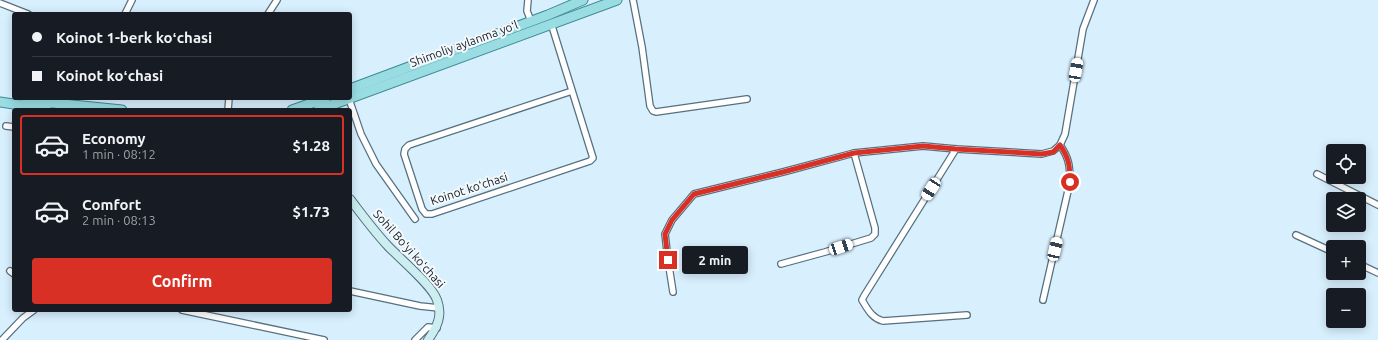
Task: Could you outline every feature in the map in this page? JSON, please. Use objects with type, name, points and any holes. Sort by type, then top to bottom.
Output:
[{"type":"main road","name":"Shimoliy aylanma yoʻl","points":[[352,88],[548,15],[583,0]]},
{"type":"main road","name":"Shimoliy aylanma yoʻl","points":[[352,98],[617,0]]},
{"type":"main road","points":[[298,108],[320,100]]},
{"type":"main road","name":"Shimoliy aylanma yoʻl","points":[[324,108],[346,100]]},
{"type":"main road","points":[[0,102],[38,108]]},
{"type":"main road","points":[[20,104],[43,102],[102,108]]},
{"type":"main road","name":"Sohil Boʻyi koʻchasi","points":[[352,202],[386,244],[428,287],[437,299],[439,308],[437,328]]},
{"type":"main road","points":[[428,340],[437,328]]},
{"type":"street","points":[[125,12],[132,0]]},
{"type":"street","points":[[269,12],[277,0]]},
{"type":"street","points":[[528,0],[527,11],[531,21]]},
{"type":"street","points":[[633,0],[642,47],[650,106],[653,111],[656,112],[747,99]]},
{"type":"street","points":[[673,292],[665,234],[672,220],[694,194],[854,153],[923,146],[1042,154],[1053,152],[1060,145],[1065,134],[1083,30],[1094,0]]},
{"type":"street","points":[[0,3],[23,12]]},
{"type":"street","name":"Koinot koʻchasi","points":[[548,15],[552,24],[593,158],[590,161],[432,214],[426,214],[422,209],[404,154],[405,149],[410,145],[572,90]]},
{"type":"street","points":[[349,100],[361,134],[376,164],[415,219]]},
{"type":"street","points":[[6,126],[12,127]]},
{"type":"street","points":[[1043,300],[1070,182],[1070,166],[1066,154],[1060,145]]},
{"type":"street","points":[[956,149],[862,300],[868,311],[876,319],[883,321],[967,315]]},
{"type":"street","points":[[781,264],[871,238],[876,234],[854,153]]},
{"type":"street","points":[[1317,174],[1378,205]]},
{"type":"street","points":[[1296,235],[1326,249]]},
{"type":"street","points":[[1366,267],[1378,273]]},
{"type":"street","points":[[352,291],[420,306],[439,308]]},
{"type":"street","points":[[2,338],[22,318],[31,312]]},
{"type":"street","points":[[191,312],[324,340]]},
{"type":"street","points":[[415,340],[428,327],[437,328]]},
{"type":"route","points":[[668,260],[665,234],[672,220],[694,194],[854,153],[923,146],[1042,154],[1053,152],[1060,145],[1066,154],[1070,166],[1070,182]]}]
